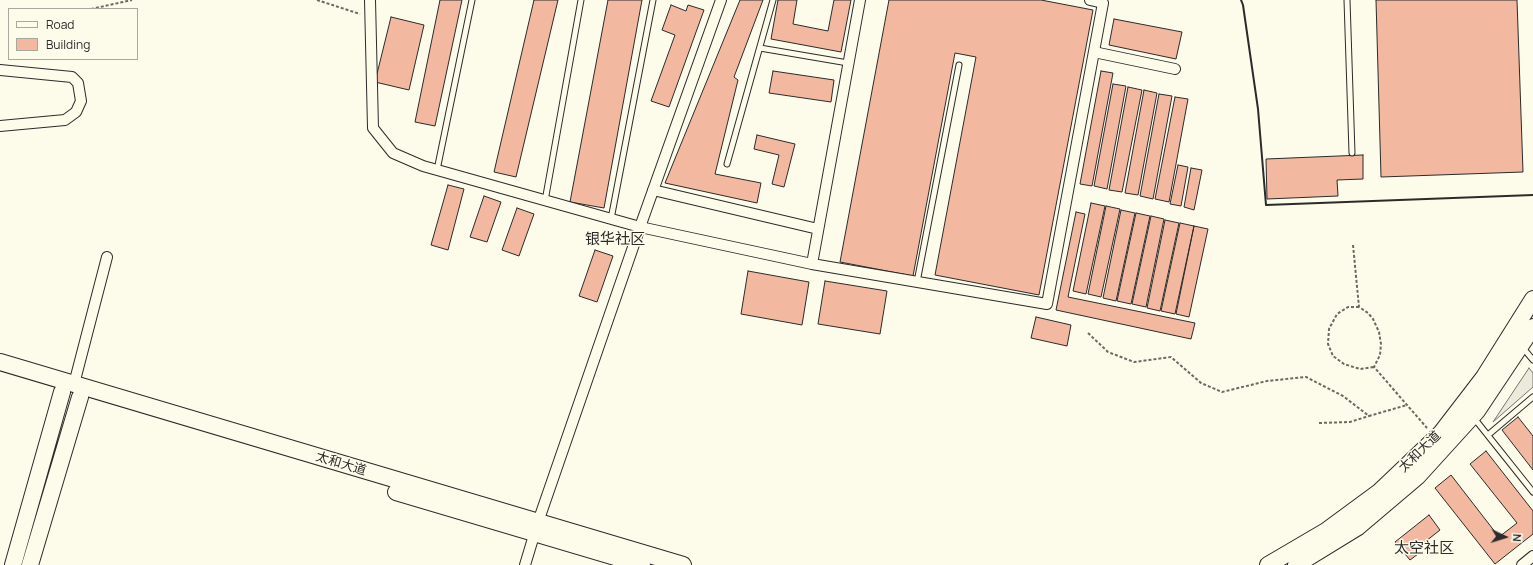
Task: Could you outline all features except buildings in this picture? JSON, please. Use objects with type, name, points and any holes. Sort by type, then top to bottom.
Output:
[{"type":"main road","name":"太和大道","points":[[1268,565],[1326,531],[1379,492],[1441,433],[1484,377],[1533,299]]},
{"type":"main road","name":"太和大道","points":[[1296,565],[1358,527],[1417,477],[1473,416],[1533,327]]},
{"type":"main road","name":"太和大道","points":[[0,362],[72,391]]},
{"type":"main road","name":"太和大道","points":[[0,373],[72,391],[536,527],[683,565]]},
{"type":"main road","points":[[13,565],[72,391]]},
{"type":"main road","points":[[30,565],[72,391]]},
{"type":"main road","name":"太和大道","points":[[536,527],[642,565]]},
{"type":"street","points":[[370,0],[373,128],[393,152],[423,166],[640,227],[812,264],[1047,304],[1103,3],[1090,0]]},
{"type":"street","points":[[525,565],[536,527],[640,227],[721,0]]},
{"type":"street","points":[[812,264],[860,0]]},
{"type":"street","points":[[1094,52],[1175,69]]},
{"type":"street","points":[[0,70],[72,77],[78,83],[81,101],[76,112],[65,120],[0,126]]},
{"type":"street","points":[[653,190],[818,229]]},
{"type":"street","points":[[72,391],[107,257]]},
{"type":"street","points":[[1522,565],[1533,556]]},
{"type":"lane","points":[[437,170],[472,0]]},
{"type":"lane","points":[[545,201],[581,0]]},
{"type":"lane","points":[[611,219],[652,0]]},
{"type":"lane","points":[[727,164],[773,0]]},
{"type":"lane","points":[[1347,0],[1352,153]]},
{"type":"lane","points":[[760,48],[848,63]]},
{"type":"lane","points":[[916,282],[959,65]]},
{"type":"lane","points":[[1521,345],[1533,360]]},
{"type":"lane","points":[[1488,435],[1533,398]]},
{"type":"lane","points":[[1473,416],[1533,492]]},
{"type":"path","points":[[96,8],[132,0]]},
{"type":"path","points":[[318,0],[371,18]]},
{"type":"path","points":[[1353,245],[1359,306]]},
{"type":"path","points":[[1359,306],[1368,313],[1373,319],[1379,332],[1381,344],[1380,355],[1374,367],[1360,370],[1344,364],[1333,356],[1328,344],[1330,329],[1336,314],[1348,307],[1359,306]]},
{"type":"path","points":[[1088,333],[1108,352],[1134,362],[1171,357],[1201,382],[1222,392],[1267,381],[1306,377],[1343,396],[1369,416]]},
{"type":"path","points":[[1374,367],[1435,438]]},
{"type":"path","points":[[1319,423],[1350,422],[1407,405]]},
{"type":"shaded area","points":[[1529,368],[1533,373],[1533,387],[1493,422]]},
{"type":"wall","points":[[1241,0],[1243,5],[1258,109],[1266,205],[1533,195]]},
{"type":"district","name":"银华社区","points":[[615,240]]},
{"type":"district","name":"太空社区","points":[[1424,549]]}]
